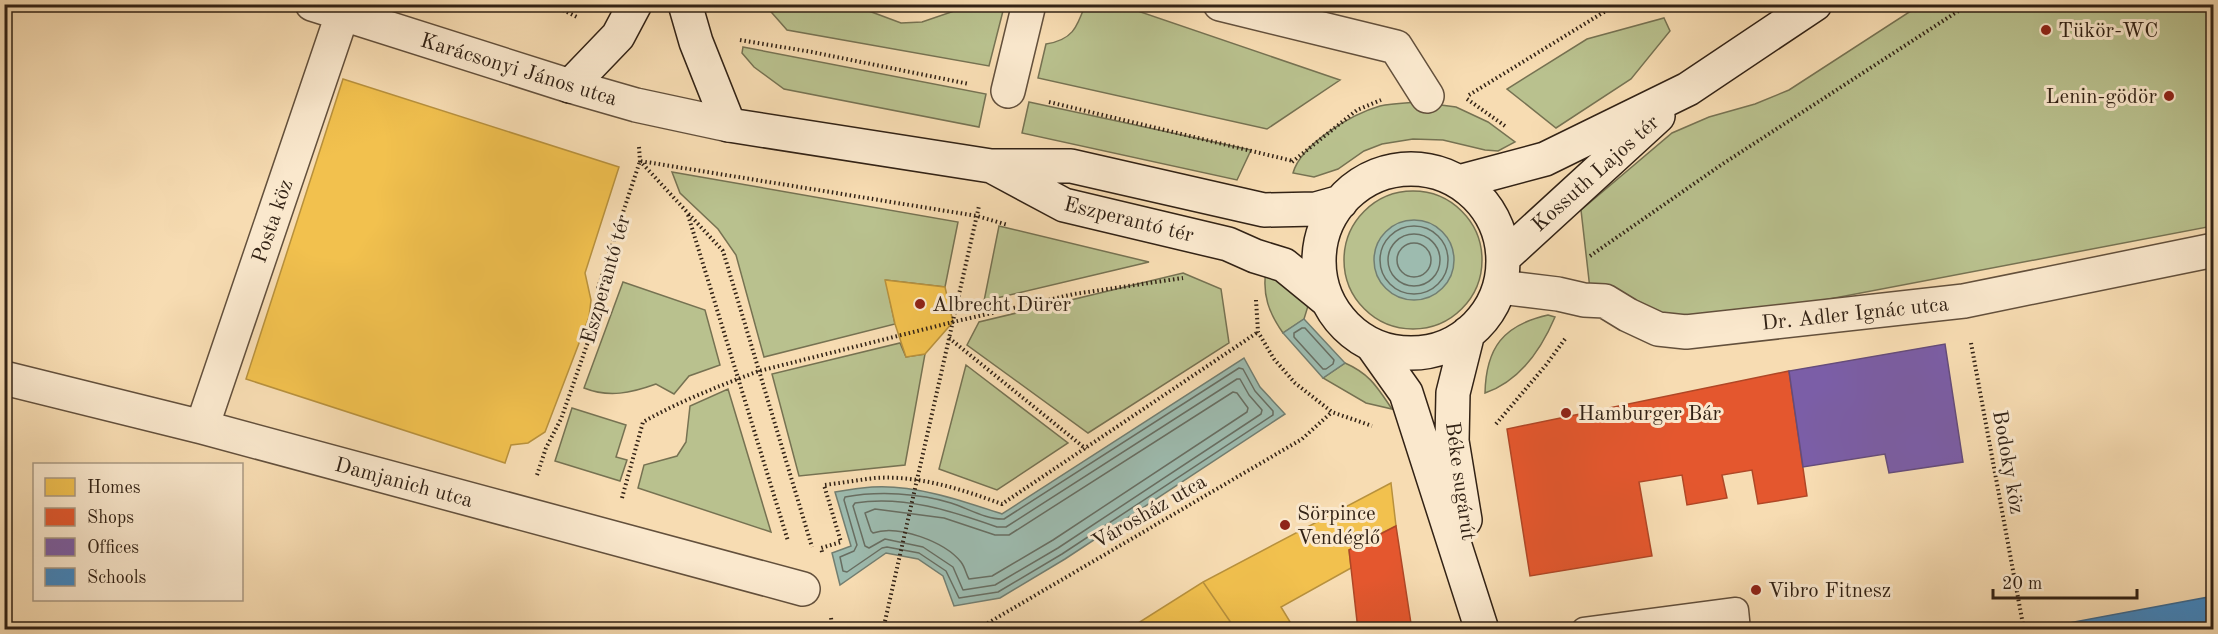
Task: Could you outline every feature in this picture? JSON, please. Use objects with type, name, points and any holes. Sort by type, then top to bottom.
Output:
[{"type":"street","name":"Karácsonyi János utca","points":[[312,4],[636,105],[729,125],[991,166]]},
{"type":"street","points":[[570,86],[618,36],[635,4]]},
{"type":"street","points":[[685,4],[696,42],[729,125]]},
{"type":"street","points":[[1008,92],[1029,4]]},
{"type":"street","points":[[1220,4],[1396,47],[1427,96]]},
{"type":"street","name":"Kossuth Lajos tér","points":[[1459,182],[1545,159],[1688,89],[1815,4]]},
{"type":"street","name":"Posta köz","points":[[202,427],[342,15]]},
{"type":"street","name":"Kossuth Lajos tér","points":[[1502,272],[1688,89]]},
{"type":"street","name":"Eszperantó tér","points":[[991,166],[1071,166],[1264,210],[1316,209],[1341,202]]},
{"type":"street","name":"Eszperantó tér","points":[[991,166],[1064,205],[1227,244],[1284,265],[1328,301]]},
{"type":"street","points":[[1416,168],[1442,174],[1459,182],[1485,206],[1498,230],[1502,272],[1489,311],[1468,333],[1451,344],[1432,351],[1410,353],[1391,351],[1372,345],[1356,336],[1343,323],[1328,301],[1321,278],[1320,250],[1328,222],[1341,202],[1363,183],[1389,172],[1416,168]]},
{"type":"street","name":"Dr. Adler Ignác utca","points":[[1502,272],[1558,294],[1584,300],[1605,301],[1658,330],[1686,332],[1964,301],[2214,250]]},
{"type":"street","name":"Béke sugárút","points":[[1468,333],[1452,393],[1452,441],[1483,630]]},
{"type":"street","points":[[1372,345],[1406,393],[1483,630]]},
{"type":"street","name":"Damjanich utca","points":[[4,378],[202,427],[802,590]]},
{"type":"lane","points":[[1584,630],[1736,610],[1738,630]]},
{"type":"path","points":[[696,42],[724,38],[812,52],[1008,92],[1293,161],[1357,110],[1380,100],[1427,96],[1465,97],[1617,4]]},
{"type":"path","points":[[1452,441],[1495,424],[1564,341],[1584,300],[1582,262],[1721,165],[1969,4]]},
{"type":"path","points":[[636,105],[640,161],[723,251],[814,552]]},
{"type":"path","points":[[640,161],[976,216],[1009,226]]},
{"type":"path","name":"Eszperantó tér","points":[[525,514],[546,448],[561,419],[598,313],[598,288],[640,161]]},
{"type":"path","points":[[687,212],[802,590]]},
{"type":"path","points":[[883,630],[976,216]]},
{"type":"path","name":"Eszperantó tér","points":[[611,537],[643,422],[678,403],[759,371],[953,322],[1074,294],[1184,278],[1173,275]]},
{"type":"path","name":"Bodoky köz","points":[[1964,301],[2024,630]]},
{"type":"path","points":[[824,559],[821,548],[841,542],[824,485],[876,478],[917,480],[960,489],[1002,504],[1258,332]]},
{"type":"path","points":[[949,338],[1086,449]]},
{"type":"path","name":"Városház utca","points":[[977,629],[1302,439],[1332,412]]},
{"type":"green space","points":[[1120,4],[1340,80],[1267,129],[1038,78],[1046,44],[1062,39],[1072,32],[1085,5]]},
{"type":"green space","points":[[765,5],[864,5],[869,11],[901,23],[922,22],[960,9],[1004,7],[989,66],[787,30]]},
{"type":"green space","points":[[1920,5],[2213,5],[2213,226],[1698,324],[1668,324],[1590,289],[1581,210],[1672,133],[1709,117],[1755,104],[1789,90]]},
{"type":"green space","points":[[1664,18],[1670,31],[1631,79],[1556,128],[1507,89],[1587,39]]},
{"type":"green space","points":[[743,47],[986,94],[979,127],[784,89],[754,67],[742,53]]},
{"type":"green space","points":[[1029,102],[1251,150],[1237,180],[1022,133]]},
{"type":"green space","points":[[1418,102],[1456,107],[1488,122],[1515,142],[1498,151],[1443,140],[1413,139],[1382,144],[1364,151],[1338,169],[1314,177],[1293,173],[1306,151],[1342,123],[1380,106]]},
{"type":"green space","points":[[672,172],[958,222],[945,287],[886,280],[895,324],[764,357],[736,255],[718,229],[680,193]]},
{"type":"green space","points":[[1413,191],[1439,197],[1462,211],[1476,234],[1482,260],[1476,286],[1462,309],[1439,323],[1413,329],[1387,323],[1364,309],[1350,286],[1344,260],[1350,234],[1364,211],[1387,197]]},
{"type":"green space","points":[[999,226],[1149,262],[984,301]]},
{"type":"green space","points":[[1266,270],[1296,290],[1308,306],[1304,319],[1283,333],[1274,318],[1266,296]]},
{"type":"green space","points":[[1183,273],[1221,289],[1229,343],[1088,433],[967,345],[979,322]]},
{"type":"green space","points":[[623,282],[705,310],[720,365],[689,376],[674,394],[656,384],[638,390],[611,394],[584,388]]},
{"type":"green space","points":[[1548,315],[1555,317],[1528,363],[1509,381],[1485,393],[1489,363],[1500,341],[1519,325]]},
{"type":"green space","points":[[900,343],[906,357],[925,354],[905,465],[799,476],[772,374]]},
{"type":"green space","points":[[1345,363],[1367,377],[1392,409],[1366,403],[1323,378]]},
{"type":"green space","points":[[966,365],[1068,443],[997,490],[939,469]]},
{"type":"green space","points":[[728,389],[771,532],[638,488],[644,465],[677,456],[686,442],[690,406]]},
{"type":"green space","points":[[572,408],[626,425],[616,457],[627,460],[620,481],[555,461]]},
{"type":"water","points":[[1414,220],[1429,223],[1442,232],[1451,245],[1454,260],[1451,275],[1442,288],[1429,297],[1414,300],[1399,297],[1386,288],[1377,275],[1374,260],[1377,245],[1386,232],[1399,223]]},
{"type":"water","points":[[1304,319],[1345,363],[1323,378],[1283,333]]},
{"type":"water","points":[[1244,358],[1260,387],[1285,414],[1065,559],[1000,598],[954,606],[943,576],[918,559],[886,553],[840,585],[832,553],[851,546],[835,492],[872,487],[905,488],[938,494],[1002,514]]},
{"type":"building: Homes","points":[[343,79],[619,167],[585,273],[591,300],[589,317],[545,432],[528,443],[511,445],[505,463],[246,379]]},
{"type":"building: Homes","name":"Albrecht Dürer","points":[[885,280],[945,287],[953,322],[925,354],[906,357],[895,324]]},
{"type":"building: Homes","points":[[1391,483],[1396,526],[1349,550],[1351,568],[1281,607],[1295,630],[1236,630],[1203,582]]},
{"type":"building: Homes","points":[[1203,582],[1236,630],[1127,630]]},
{"type":"building: Shops","points":[[1789,371],[1807,496],[1758,504],[1752,470],[1722,475],[1727,498],[1687,505],[1682,475],[1639,482],[1652,556],[1530,576],[1507,429]]},
{"type":"building: Shops","points":[[1396,526],[1412,630],[1358,630],[1349,550]]},
{"type":"building: Offices","points":[[1945,344],[1963,462],[1889,473],[1885,454],[1803,467],[1789,371]]},
{"type":"building: Schools","points":[[2214,596],[2214,630],[2036,630],[2036,629]]},
{"type":"place","name":"Tükör-WC","points":[[2046,30]]},
{"type":"place","name":"Lenin-gödör","points":[[2169,96]]},
{"type":"place","name":"Albrecht Dürer","points":[[920,304]]},
{"type":"place","name":"Hamburger Bár","points":[[1566,413]]},
{"type":"place","name":"Sörpince Vendéglő","points":[[1285,525]]},
{"type":"place","name":"Vibro Fitnesz","points":[[1756,590]]}]
